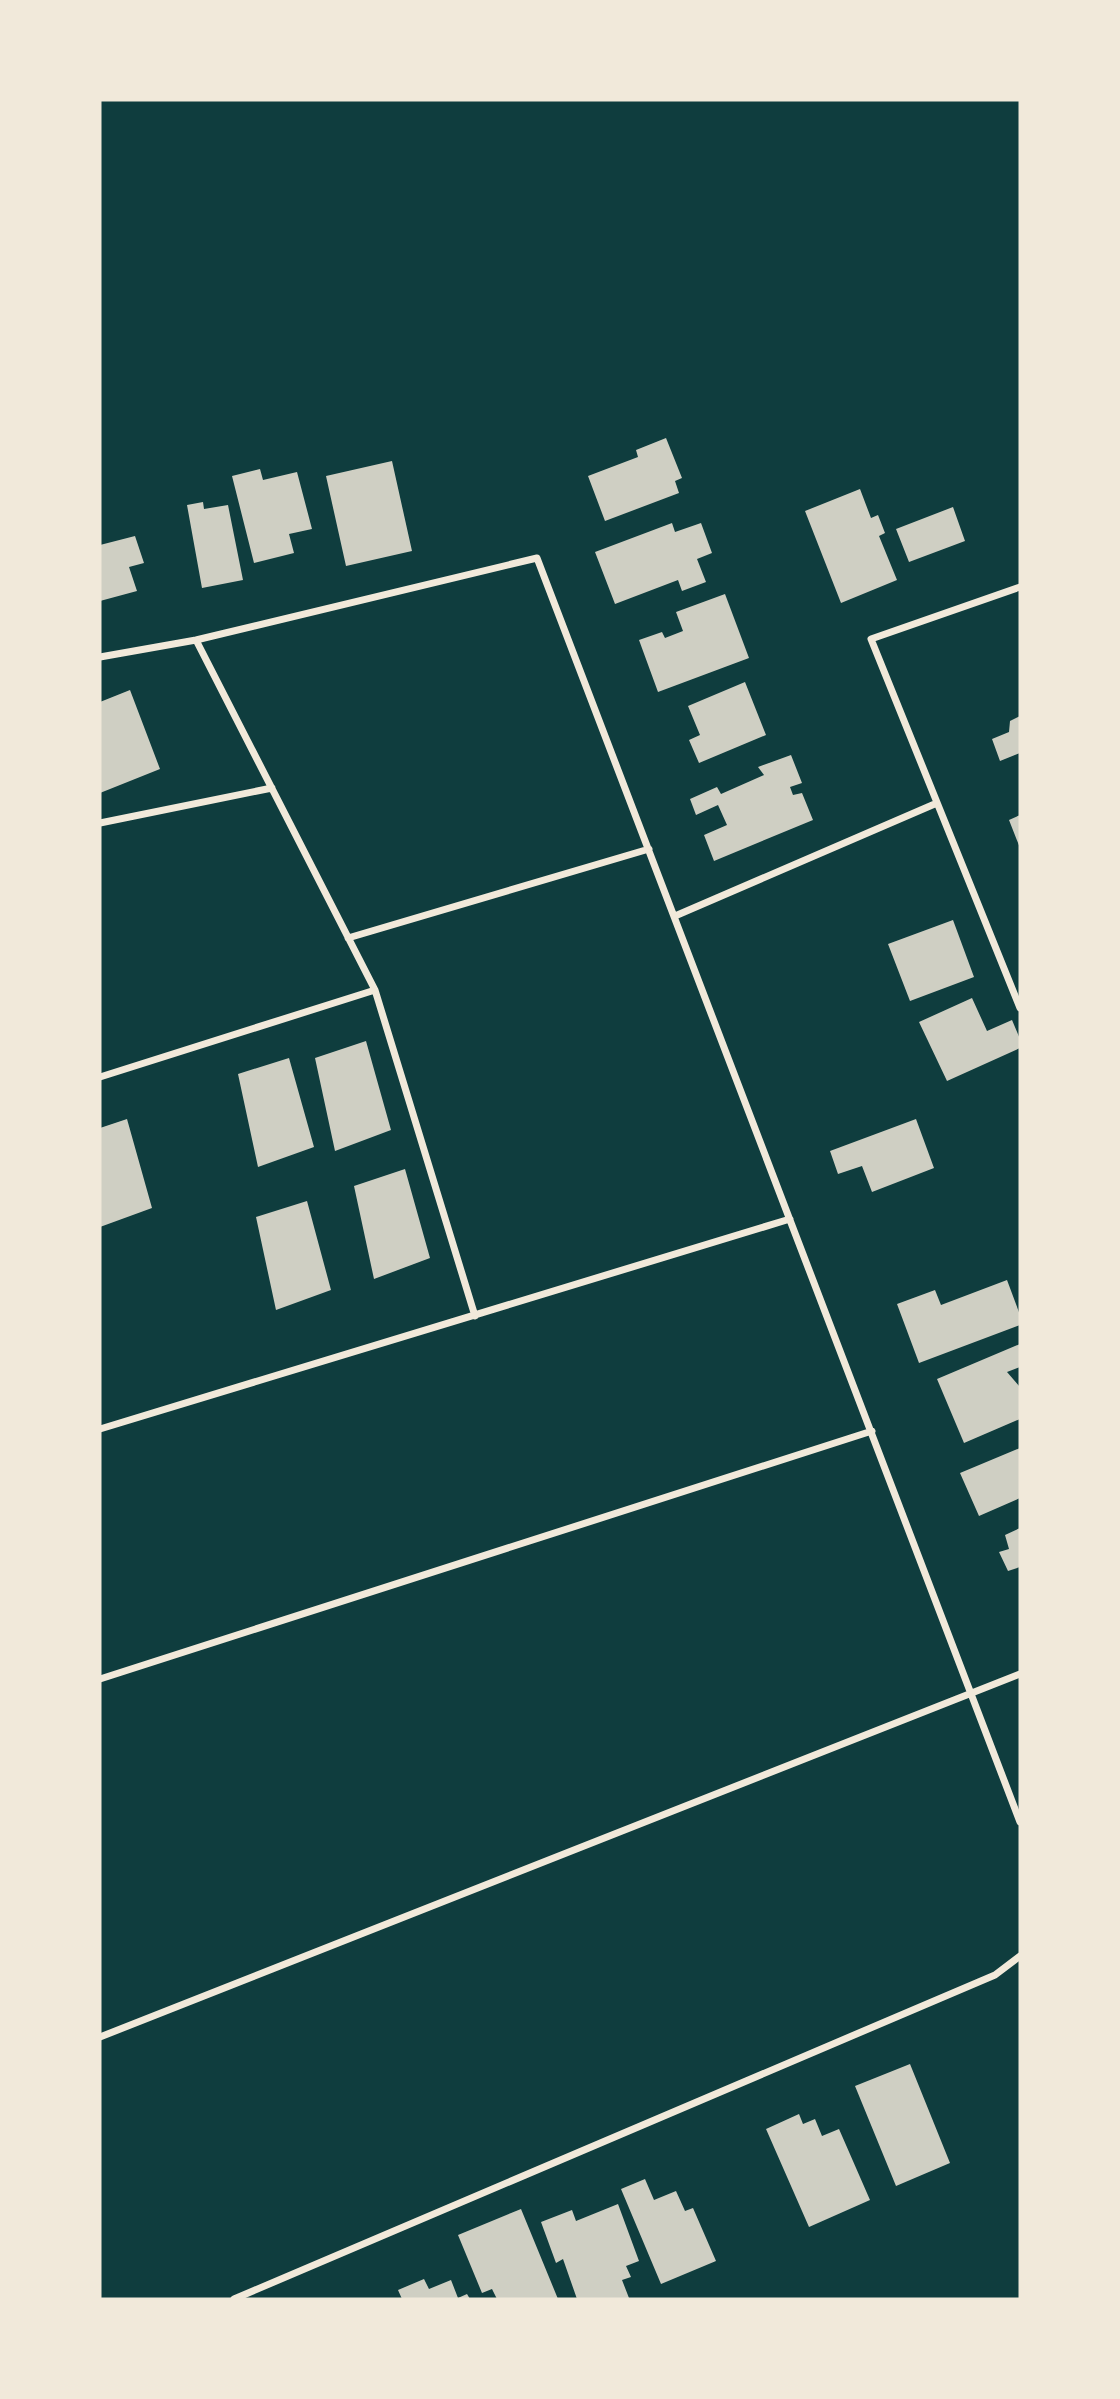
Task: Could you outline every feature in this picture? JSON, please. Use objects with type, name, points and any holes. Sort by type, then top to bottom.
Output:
[{"type":"street","points":[[100,657],[196,640],[537,558],[1020,1822]]},
{"type":"street","points":[[1020,587],[871,639],[1020,1008]]},
{"type":"street","points":[[196,640],[375,990],[475,1315]]},
{"type":"street","points":[[100,823],[272,788]]},
{"type":"street","points":[[675,916],[937,803]]},
{"type":"street","points":[[348,938],[649,849]]},
{"type":"street","points":[[100,1077],[375,990]]},
{"type":"street","points":[[100,1429],[790,1219]]},
{"type":"street","points":[[100,1679],[872,1431]]},
{"type":"street","points":[[100,2037],[1020,1674]]},
{"type":"street","points":[[234,2299],[996,1975],[1020,1956]]},
{"type":"building","points":[[666,438],[682,478],[675,481],[679,493],[605,521],[588,476],[638,457],[636,450]]},
{"type":"building","points":[[392,461],[412,551],[346,566],[326,476]]},
{"type":"building","points":[[260,469],[263,480],[297,472],[312,529],[289,534],[294,553],[254,563],[232,476]]},
{"type":"building","points":[[860,489],[871,518],[878,515],[885,533],[879,536],[897,580],[841,603],[805,511]]},
{"type":"building","points":[[203,502],[204,509],[228,505],[243,580],[202,588],[187,505]]},
{"type":"building","points":[[953,507],[965,541],[909,562],[896,529]]},
{"type":"building","points":[[672,523],[675,532],[701,523],[712,553],[697,559],[706,582],[682,591],[678,580],[615,604],[595,552]]},
{"type":"building","points":[[135,536],[144,563],[129,567],[137,591],[100,601],[100,545]]},
{"type":"building","points":[[725,594],[749,658],[658,692],[639,640],[662,632],[665,638],[683,631],[676,612]]},
{"type":"building","points":[[745,682],[766,735],[699,763],[689,740],[700,735],[688,706]]},
{"type":"building","points":[[130,690],[160,769],[100,793],[100,702]]},
{"type":"building","points":[[1020,716],[1020,753],[1000,761],[992,739],[1009,732],[1010,721]]},
{"type":"building","points":[[791,755],[802,783],[790,787],[793,795],[802,793],[813,820],[714,861],[704,835],[727,825],[718,805],[696,815],[690,799],[717,787],[721,794],[764,775],[758,767]]},
{"type":"building","points":[[1020,815],[1020,848],[1009,820]]},
{"type":"building","points":[[953,920],[974,977],[910,1001],[888,944]]},
{"type":"building","points":[[972,998],[987,1031],[1012,1020],[1020,1039],[1020,1048],[947,1081],[919,1022]]},
{"type":"building","points":[[366,1041],[391,1130],[335,1151],[315,1058]]},
{"type":"building","points":[[289,1058],[314,1147],[258,1167],[238,1074]]},
{"type":"building","points":[[127,1119],[152,1208],[100,1227],[100,1128]]},
{"type":"building","points":[[916,1119],[934,1168],[872,1192],[862,1166],[838,1174],[830,1151]]},
{"type":"building","points":[[405,1169],[430,1258],[374,1279],[354,1186]]},
{"type":"building","points":[[307,1201],[331,1290],[276,1310],[256,1217]]},
{"type":"building","points":[[1007,1280],[1020,1315],[1020,1325],[919,1363],[897,1304],[935,1290],[941,1305]]},
{"type":"building","points":[[1020,1344],[1020,1367],[1007,1372],[1020,1387],[1020,1419],[964,1443],[937,1379]]},
{"type":"building","points":[[1020,1448],[1020,1498],[979,1516],[960,1473]]},
{"type":"building","points":[[1020,1528],[1020,1567],[1008,1571],[999,1552],[1009,1549],[1005,1535]]},
{"type":"building","points":[[910,2064],[950,2163],[896,2186],[855,2086]]},
{"type":"building","points":[[799,2114],[803,2124],[815,2119],[822,2136],[839,2129],[870,2200],[809,2227],[766,2129]]},
{"type":"building","points":[[645,2179],[654,2200],[676,2191],[685,2211],[693,2208],[716,2261],[661,2284],[621,2189]]},
{"type":"building","points":[[618,2204],[639,2261],[626,2266],[631,2277],[622,2280],[629,2298],[577,2299],[563,2259],[556,2263],[541,2222],[572,2210],[576,2221]]},
{"type":"building","points":[[521,2209],[558,2299],[497,2299],[492,2289],[482,2293],[458,2235]]},
{"type":"building","points":[[424,2279],[429,2289],[451,2280],[458,2298],[467,2294],[470,2299],[402,2299],[398,2290]]}]
